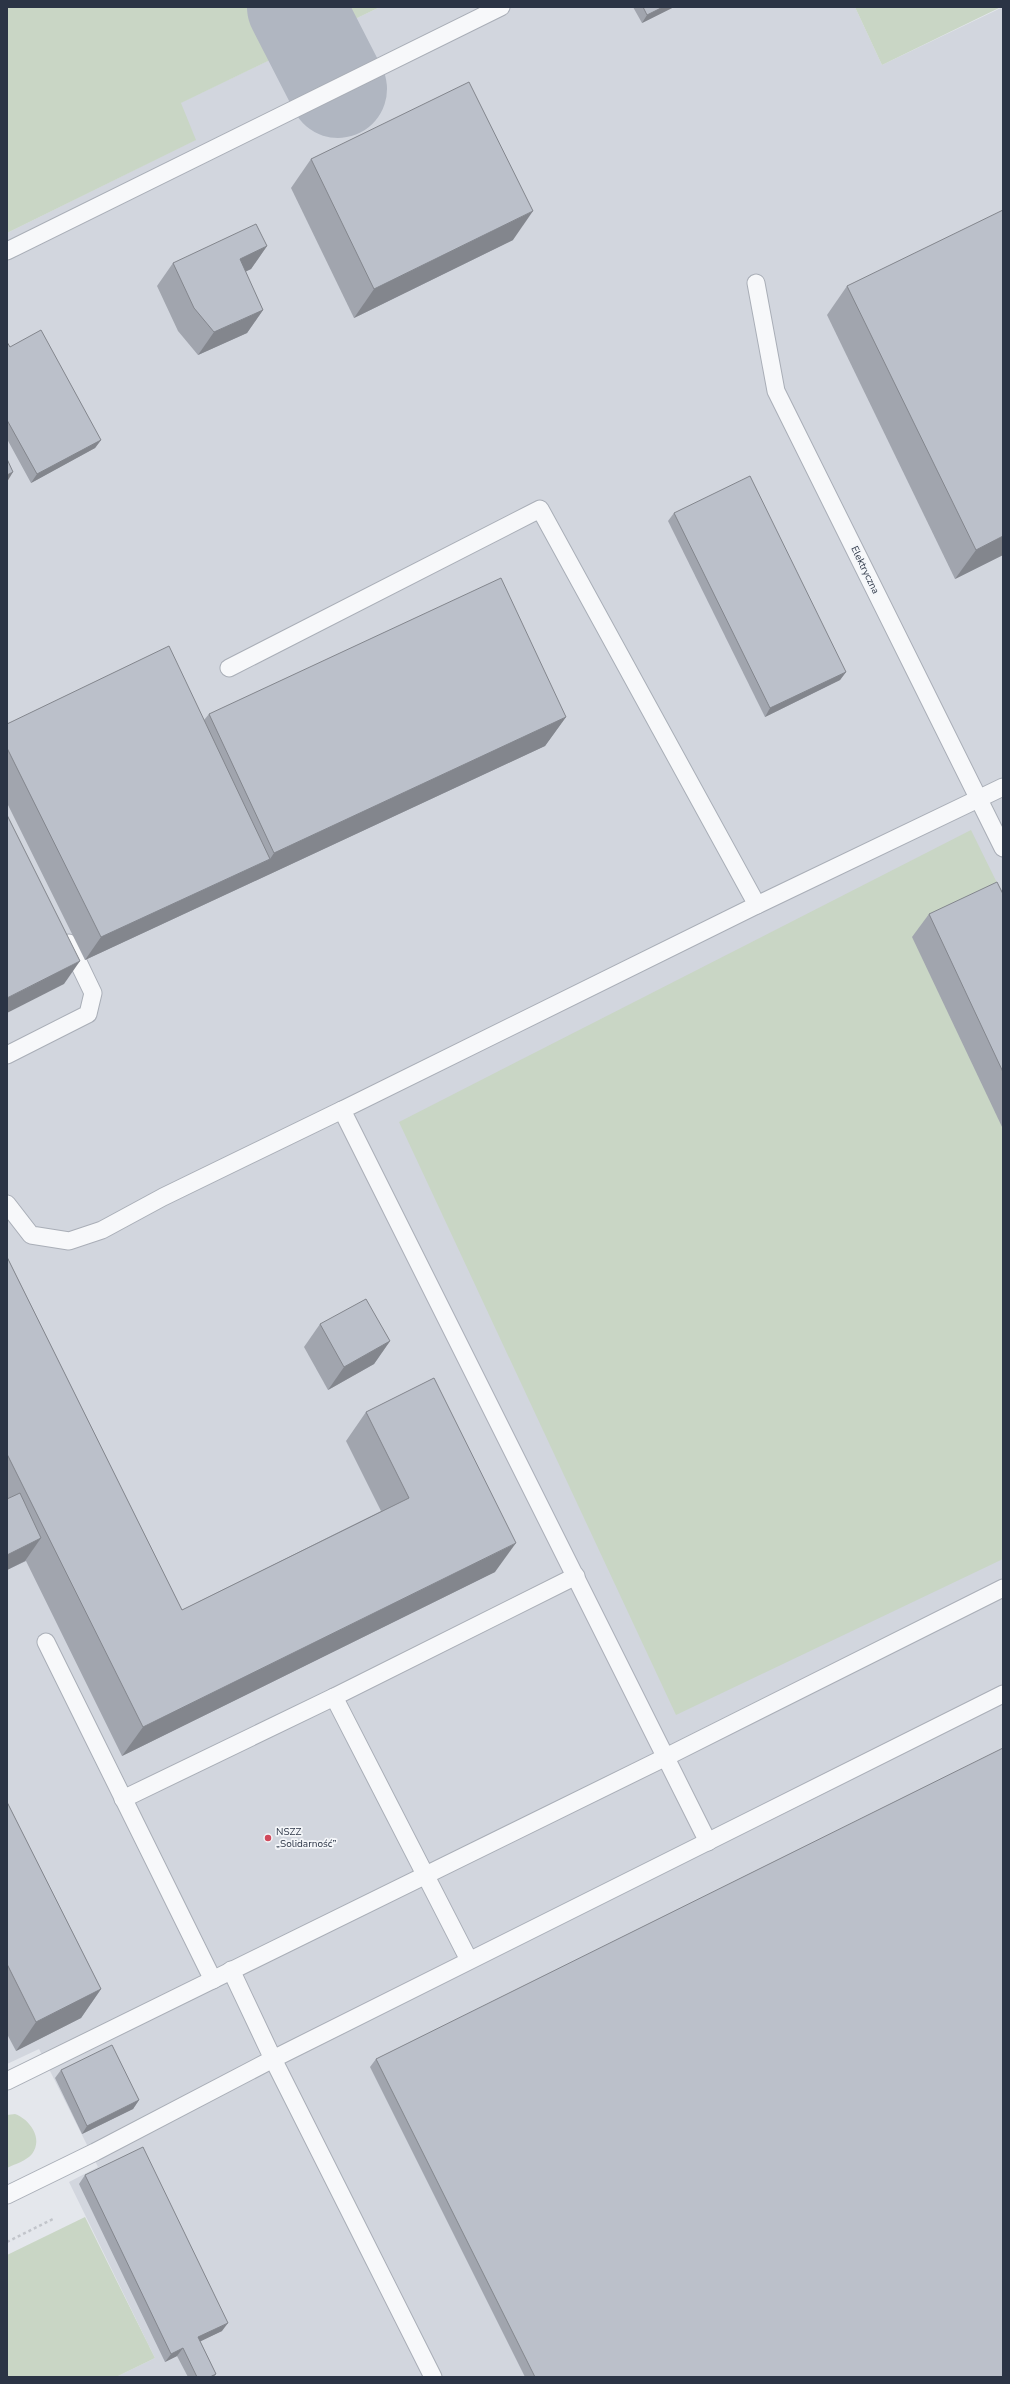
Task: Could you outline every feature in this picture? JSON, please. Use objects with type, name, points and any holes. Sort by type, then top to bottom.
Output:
[{"type":"lane","points":[[7,251],[501,7]]},
{"type":"lane","name":"Elektryczna","points":[[756,283],[776,391],[1003,848]]},
{"type":"lane","points":[[229,668],[540,509],[757,905]]},
{"type":"lane","points":[[7,1204],[31,1235],[69,1240],[102,1230],[163,1197],[757,905],[1003,787]]},
{"type":"lane","points":[[7,1055],[88,1014],[93,993],[62,930]]},
{"type":"lane","points":[[342,1110],[708,1842]]},
{"type":"lane","points":[[123,1799],[334,1697],[576,1576]]},
{"type":"lane","points":[[7,2082],[231,1970],[666,1757],[1003,1588]]},
{"type":"lane","points":[[46,1642],[213,1980]]},
{"type":"lane","points":[[7,2195],[95,2152],[273,2059],[469,1960],[1003,1694]]},
{"type":"lane","points":[[334,1697],[427,1875],[469,1960]]},
{"type":"lane","points":[[231,1970],[273,2059],[433,2377]]},
{"type":"path","points":[[7,2242],[53,2219]]},
{"type":"shaded area","points":[[380,7],[855,7],[882,65],[1003,7],[1003,2377],[116,2377],[155,2358],[69,2182],[98,2167],[39,2049],[7,2064],[7,233],[195,140],[180,103]]},
{"type":"green space","points":[[7,7],[380,7],[181,103],[196,140],[7,233]]},
{"type":"green space","points":[[855,7],[1001,7],[882,65]]},
{"type":"green space","points":[[971,830],[1003,895],[1003,1559],[676,1715],[399,1122]]},
{"type":"green space","points":[[15,2114],[20,2116],[30,2125],[36,2136],[36,2142],[35,2148],[30,2156],[7,2168],[7,2115]]},
{"type":"green space","points":[[85,2217],[155,2358],[116,2377],[7,2377],[7,2255]]},
{"type":"building","points":[[643,7],[663,7],[647,15]]},
{"type":"building","points":[[469,82],[533,211],[374,289],[311,159]]},
{"type":"building","points":[[1003,210],[1003,536],[976,550],[847,286]]},
{"type":"building","points":[[256,224],[267,246],[240,259],[263,310],[214,332],[194,308],[173,263]]},
{"type":"building","points":[[41,330],[101,440],[37,474],[7,420],[7,342],[10,347]]},
{"type":"building","points":[[7,459],[13,472],[7,475]]},
{"type":"building","points":[[750,476],[846,672],[770,708],[674,513]]},
{"type":"building","points":[[501,578],[566,717],[274,853],[209,714]]},
{"type":"building","points":[[169,646],[270,859],[101,937],[7,748],[7,724]]},
{"type":"building","points":[[7,815],[80,961],[7,998]]},
{"type":"building","points":[[997,882],[1003,894],[1003,1072],[929,914]]},
{"type":"building","points":[[7,1257],[182,1610],[409,1498],[366,1412],[434,1378],[516,1543],[143,1727],[7,1454]]},
{"type":"building","points":[[366,1299],[390,1341],[344,1367],[320,1324]]},
{"type":"building","points":[[20,1493],[41,1538],[7,1555],[7,1499]]},
{"type":"building","points":[[1003,1748],[1003,2377],[535,2377],[376,2059]]},
{"type":"building","points":[[7,1802],[101,1989],[36,2022],[7,1964]]},
{"type":"building","points":[[112,2045],[139,2100],[87,2126],[61,2070]]},
{"type":"building","points":[[143,2147],[228,2323],[198,2337],[216,2374],[210,2377],[197,2377],[183,2348],[171,2354],[85,2175]]},
{"type":"taxiway","points":[[296,7],[338,89]]},
{"type":"place","name":"NSZZ „Solidarność”","points":[[268,1838]]}]
